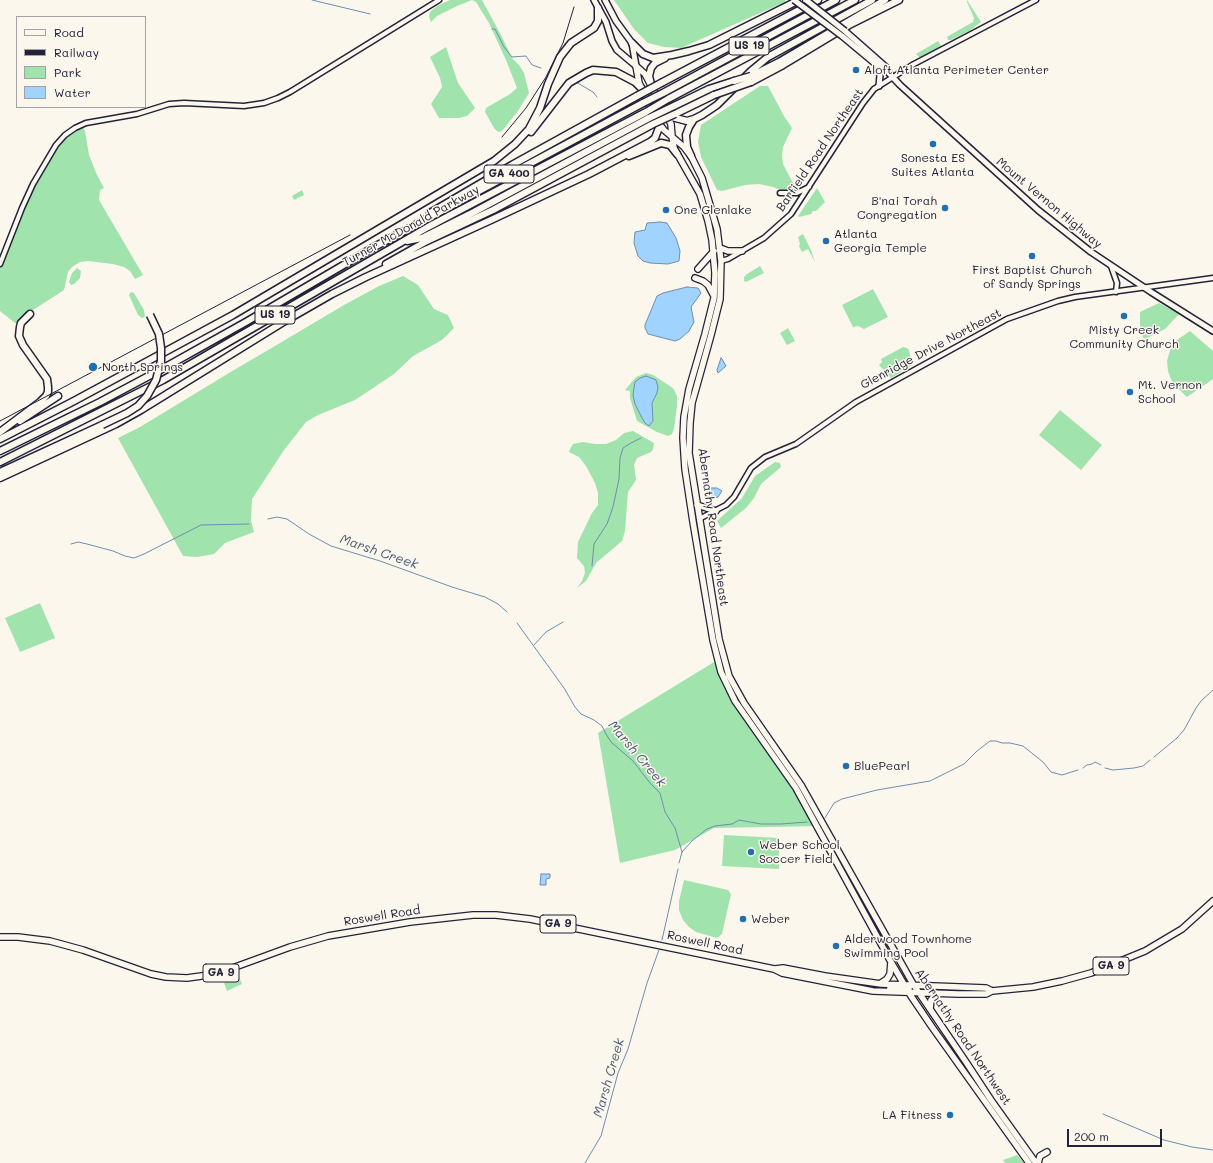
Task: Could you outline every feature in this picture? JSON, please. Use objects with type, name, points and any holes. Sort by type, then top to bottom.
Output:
[{"type":"highway","points":[[632,43],[646,56],[653,58],[672,55],[709,45],[799,0]]},
{"type":"highway","name":"US 19","points":[[376,246],[444,204],[637,96],[818,0]]},
{"type":"highway","name":"Turner McDonald Parkway","points":[[0,451],[162,370],[376,246],[836,0]]},
{"type":"highway","name":"Turner McDonald Parkway","points":[[0,462],[163,380],[398,244],[855,0]]},
{"type":"highway","points":[[668,116],[683,121],[694,119],[717,105],[750,71],[768,57],[872,0]]},
{"type":"highway","points":[[0,478],[116,424],[285,321],[366,277],[427,241],[493,210],[651,121],[674,106],[710,89],[751,79],[885,0]]},
{"type":"highway","points":[[398,244],[422,238],[651,121],[675,114],[783,64],[851,24],[899,0]]},
{"type":"highway","points":[[0,439],[74,401],[233,315],[471,176],[508,151],[528,129],[540,108],[548,84],[560,57],[571,43],[594,28],[598,21],[598,8]]},
{"type":"highway","points":[[651,84],[649,72],[652,65],[672,55]]},
{"type":"highway","points":[[471,176],[493,166],[518,147],[569,84],[579,76],[593,70],[616,72],[635,82],[642,89]]},
{"type":"highway","points":[[691,156],[687,147],[686,135],[694,119]]},
{"type":"highway","points":[[589,174],[655,138],[660,125]]},
{"type":"highway","points":[[366,277],[589,174],[658,144],[670,145],[677,154]]},
{"type":"highway","points":[[0,432],[40,402],[48,392],[47,379],[23,345],[19,336],[21,323],[30,314]]},
{"type":"highway","points":[[0,472],[127,413],[143,401],[151,390],[158,374],[162,355],[159,334],[150,315]]},
{"type":"highway","points":[[0,432],[31,415],[58,396]]},
{"type":"main road","name":"Abernathy Road Northeast","points":[[594,0],[606,22],[612,41],[617,50],[646,74],[668,116],[671,124],[674,148],[700,194],[710,225],[714,251],[714,296],[690,387],[684,416],[683,438],[685,469],[714,647],[721,672],[735,701],[795,787],[834,859]]},
{"type":"main road","name":"Abernathy Road Northeast","points":[[604,0],[616,21],[632,43],[638,78],[660,125],[684,147],[691,156],[702,178],[717,229],[723,262],[718,309],[695,388],[690,417],[690,454],[718,639],[729,676],[744,703],[802,785],[841,857]]},
{"type":"main road","name":"Mount Vernon Highway","points":[[794,0],[844,34],[887,68],[892,77],[914,99],[1038,210],[1091,252],[1213,331]]},
{"type":"main road","points":[[806,0],[844,34]]},
{"type":"main road","name":"Mount Vernon Highway","points":[[844,34],[878,66],[884,71],[888,72]]},
{"type":"main road","points":[[878,66],[880,75],[879,86]]},
{"type":"main road","points":[[720,248],[728,251],[742,251]]},
{"type":"main road","points":[[698,269],[714,251]]},
{"type":"main road","points":[[695,278],[708,285],[714,296]]},
{"type":"main road","points":[[697,505],[716,511]]},
{"type":"main road","name":"Abernathy Road Northwest","points":[[841,857],[916,989],[991,1100],[1037,1163]]},
{"type":"main road","name":"Abernathy Road Northwest","points":[[834,859],[891,962],[932,1027],[1029,1163]]},
{"type":"main road","points":[[856,898],[864,905],[875,924],[884,932]]},
{"type":"main road","name":"Roswell Road","points":[[0,937],[29,938],[56,943],[83,950],[151,974],[173,978],[187,978],[216,974],[290,947],[342,933],[433,919],[473,915],[496,915],[530,918],[774,969],[782,973],[854,988],[873,991],[907,988],[936,994],[986,994],[992,991],[1017,990],[1050,984],[1075,978],[1112,965],[1167,939],[1189,923],[1213,901]]},
{"type":"main road","points":[[881,984],[890,974],[891,962]]},
{"type":"main road","name":"Roswell Road","points":[[774,969],[783,968],[825,976],[916,989],[986,988],[992,991]]},
{"type":"main road","points":[[931,1010],[930,1000],[936,994]]},
{"type":"main road","points":[[976,1082],[984,1094],[991,1100]]},
{"type":"main road","points":[[1037,1163],[1040,1156],[1047,1152]]},
{"type":"street","points":[[0,264],[33,184],[56,145],[65,135],[75,128],[86,123],[137,114],[169,104],[184,103],[244,106],[277,98],[290,92],[439,0]]},
{"type":"street","name":"Barfield Road Northeast","points":[[723,262],[770,234],[791,214],[863,103],[879,86],[892,77],[1036,0]]},
{"type":"street","points":[[780,193],[797,193],[810,185]]},
{"type":"street","points":[[1111,266],[1117,284],[1116,292]]},
{"type":"street","name":"Glenridge Drive Northeast","points":[[699,519],[726,505],[734,497],[751,468],[765,457],[796,444],[856,402],[1007,319],[1075,297],[1213,278]]},
{"type":"green space","points":[[450,0],[472,0],[437,16],[431,22],[429,17],[430,12],[437,6]]},
{"type":"green space","points":[[472,0],[482,0],[512,58],[524,73],[529,93],[518,111],[502,131],[498,132],[485,112],[486,108],[510,94],[517,88],[489,23],[476,2]]},
{"type":"green space","points":[[614,0],[785,0],[785,2],[681,48],[664,47],[648,43],[634,29]]},
{"type":"green space","points":[[967,0],[981,22],[969,31],[948,40],[947,37],[973,22],[974,18]]},
{"type":"green space","points":[[938,41],[941,46],[924,57],[919,57],[916,54]]},
{"type":"green space","points":[[446,47],[458,83],[475,108],[467,116],[459,118],[439,118],[431,104],[442,87],[440,78],[430,57]]},
{"type":"green space","points":[[760,86],[768,86],[792,128],[783,147],[782,155],[783,164],[796,189],[791,191],[783,191],[759,184],[745,185],[722,191],[717,190],[701,157],[698,142],[701,125]]},
{"type":"green space","points":[[82,126],[85,131],[89,155],[104,188],[100,190],[99,200],[143,275],[135,279],[130,271],[124,267],[88,261],[80,262],[72,267],[68,272],[64,290],[27,314],[18,323],[15,323],[0,311],[0,258],[32,182],[60,138]]},
{"type":"green space","points":[[817,188],[825,202],[811,214],[799,217],[798,216]]},
{"type":"green space","points":[[302,190],[304,195],[294,200],[292,196]]},
{"type":"green space","points":[[803,234],[815,262],[808,249],[802,252],[799,246],[800,244],[798,237]]},
{"type":"green space","points":[[760,266],[764,273],[746,282],[744,281],[744,277],[747,274]]},
{"type":"green space","points":[[77,268],[81,271],[80,278],[71,285],[69,282],[72,273]]},
{"type":"green space","points":[[403,276],[418,285],[434,309],[448,315],[454,328],[442,340],[413,356],[394,374],[355,400],[318,415],[306,422],[284,450],[252,499],[251,521],[254,532],[225,543],[214,554],[197,557],[183,556],[118,438],[140,427],[344,305],[379,286]]},
{"type":"green space","points":[[873,289],[888,317],[864,329],[858,326],[853,327],[842,305]]},
{"type":"green space","points":[[131,292],[134,293],[144,310],[145,317],[142,318],[138,315],[129,295]]},
{"type":"green space","points":[[1159,303],[1179,314],[1165,329],[1145,339],[1143,338],[1140,326],[1140,312]]},
{"type":"green space","points":[[788,328],[795,341],[787,345],[780,333]]},
{"type":"green space","points":[[1190,331],[1213,351],[1213,379],[1187,397],[1172,382],[1168,371],[1167,361],[1170,350],[1177,340]]},
{"type":"green space","points":[[903,347],[909,350],[912,365],[891,378],[879,365],[882,362],[881,359]]},
{"type":"green space","points":[[646,373],[653,375],[673,388],[677,396],[674,429],[672,434],[668,436],[637,421],[630,398],[630,391],[625,390],[636,377]]},
{"type":"green space","points":[[1060,410],[1102,445],[1081,470],[1039,435]]},
{"type":"green space","points":[[633,431],[654,443],[651,452],[637,458],[634,465],[636,480],[628,492],[625,531],[622,541],[596,563],[586,581],[577,588],[585,573],[584,566],[577,558],[578,542],[592,513],[598,505],[598,493],[595,483],[586,466],[579,457],[569,452],[570,449],[573,444],[583,442],[606,444],[616,440],[624,433]]},
{"type":"green space","points":[[775,462],[780,463],[781,467],[761,484],[754,498],[746,508],[721,528],[717,521],[742,498],[755,476]]},
{"type":"green space","points":[[40,603],[55,638],[20,652],[5,618]]},
{"type":"green space","points":[[719,659],[729,686],[753,726],[798,785],[822,826],[714,828],[675,850],[620,863],[598,733]]},
{"type":"green space","name":"Weber School Soccer Field","points":[[724,835],[779,838],[779,869],[722,866]]},
{"type":"green space","points":[[684,880],[728,890],[731,894],[722,934],[717,938],[696,932],[683,920],[679,910],[679,901]]},
{"type":"green space","points":[[239,977],[242,984],[227,991],[224,983]]},
{"type":"green space","points":[[1017,1155],[1024,1163],[1005,1163],[1003,1160]]},
{"type":"water","points":[[647,223],[667,223],[676,238],[680,251],[679,261],[668,264],[650,263],[643,261],[638,256],[634,243],[635,232],[645,230]]},
{"type":"water","points":[[687,287],[698,288],[701,293],[691,307],[694,322],[689,331],[680,339],[675,341],[648,334],[645,325],[657,296]]},
{"type":"water","points":[[721,358],[726,366],[718,373],[717,370]]},
{"type":"water","points":[[646,376],[656,380],[658,387],[652,403],[653,421],[649,426],[642,418],[635,404],[633,395],[635,382]]},
{"type":"water","points":[[712,488],[717,488],[722,491],[718,497],[710,499],[707,494]]},
{"type":"water","points":[[541,874],[550,874],[550,878],[546,879],[546,885],[540,885]]},
{"type":"waterway","points":[[312,0],[370,14]]},
{"type":"waterway","points":[[492,29],[495,29],[504,47],[512,57],[526,56],[532,65],[541,68]]},
{"type":"waterway","points":[[576,82],[593,92],[597,97]]},
{"type":"waterway","points":[[592,566],[594,544],[607,524],[613,507],[619,479],[620,458],[623,448],[641,438]]},
{"type":"waterway","name":"Marsh Creek","points":[[268,519],[277,517],[287,519],[309,534],[331,546],[485,597],[498,604],[507,612]]},
{"type":"waterway","name":"Marsh Creek","points":[[71,544],[78,542],[134,558],[201,525],[249,524]]},
{"type":"waterway","points":[[534,645],[546,632],[563,622]]},
{"type":"waterway","name":"Marsh Creek","points":[[517,623],[564,688],[575,707],[581,714],[594,720],[602,726],[611,742],[633,761],[660,793],[665,812],[675,828],[682,852]]},
{"type":"waterway","points":[[1154,757],[1177,738],[1184,730],[1201,701],[1213,690]]},
{"type":"waterway","points":[[825,818],[834,803],[842,799],[877,790],[930,781],[964,764],[990,741],[1023,746],[1043,762],[1051,772],[1062,775],[1078,770]]},
{"type":"waterway","points":[[1105,768],[1113,770],[1134,768],[1143,766],[1150,760]]},
{"type":"waterway","points":[[1083,768],[1095,762],[1101,765]]},
{"type":"waterway","points":[[679,863],[682,852],[693,840],[707,829],[715,826],[732,824],[739,820],[761,824],[807,822]]},
{"type":"waterway","points":[[662,940],[678,869]]},
{"type":"waterway","name":"Marsh Creek","points":[[585,1163],[601,1136],[618,1073],[628,1049],[647,983],[659,950]]},
{"type":"waterway","points":[[1103,1114],[1164,1140],[1192,1147],[1213,1150]]},
{"type":"railway","points":[[502,137],[526,108],[546,77],[563,43],[574,7]]},
{"type":"railway","points":[[0,421],[350,235]]},
{"type":"place","name":"Aloft Atlanta Perimeter Center","points":[[856,70]]},
{"type":"place","name":"Sonesta ES Suites Atlanta","points":[[933,144]]},
{"type":"place","name":"B'nai Torah Congregation","points":[[945,208]]},
{"type":"place","name":"One Glenlake","points":[[666,210]]},
{"type":"place","name":"Atlanta Georgia Temple","points":[[826,241]]},
{"type":"place","name":"First Baptist Church of Sandy Springs","points":[[1032,256]]},
{"type":"place","name":"Misty Creek Community Church","points":[[1124,316]]},
{"type":"place","name":"North Springs","points":[[93,367]]},
{"type":"place","name":"Mt. Vernon School","points":[[1130,392]]},
{"type":"place","name":"BluePearl","points":[[846,766]]},
{"type":"place","name":"Weber School Soccer Field","points":[[751,852]]},
{"type":"place","name":"Weber","points":[[743,919]]},
{"type":"place","name":"Alderwood Townhome Swimming Pool","points":[[836,946]]},
{"type":"place","name":"LA Fitness","points":[[950,1115]]}]
